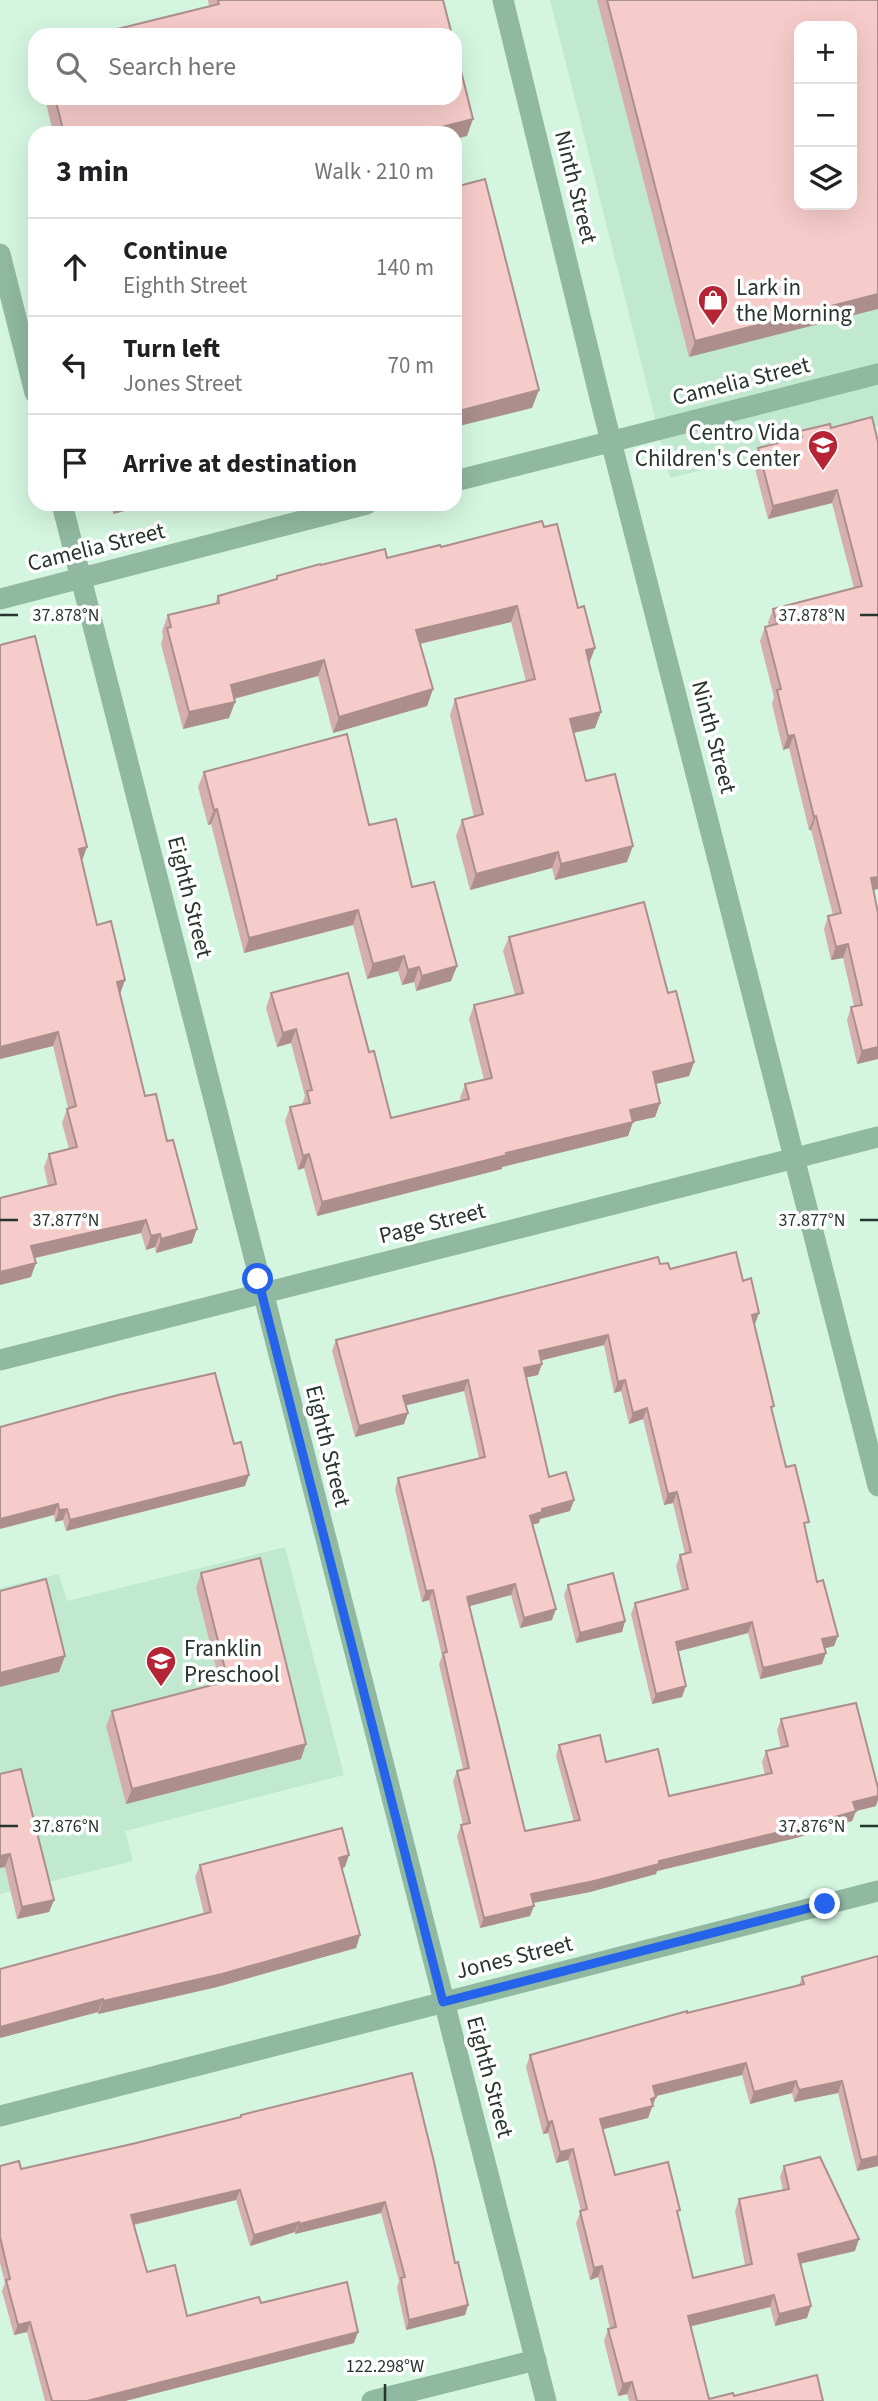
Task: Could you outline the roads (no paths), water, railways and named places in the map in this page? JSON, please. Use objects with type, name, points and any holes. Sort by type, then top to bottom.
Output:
[{"type":"street","name":"Ninth Street","points":[[503,0],[611,440],[878,1486]]},
{"type":"street","points":[[0,254],[28,365]]},
{"type":"street","name":"Camelia Street","points":[[462,479],[878,374]]},
{"type":"street","name":"Eighth Street","points":[[64,511],[547,2401]]},
{"type":"street","name":"Camelia Street","points":[[0,599],[340,511]]},
{"type":"street","name":"Page Street","points":[[0,1360],[878,1137]]},
{"type":"street","name":"Jones Street","points":[[0,2116],[878,1891]]},
{"type":"street","points":[[372,2401],[536,2360]]},
{"type":"place","name":"Lark in the Morning","points":[[713,327]]},
{"type":"place","name":"Centro Vida Children's Center","points":[[823,472]]},
{"type":"place","name":"Franklin Preschool","points":[[161,1688]]}]
